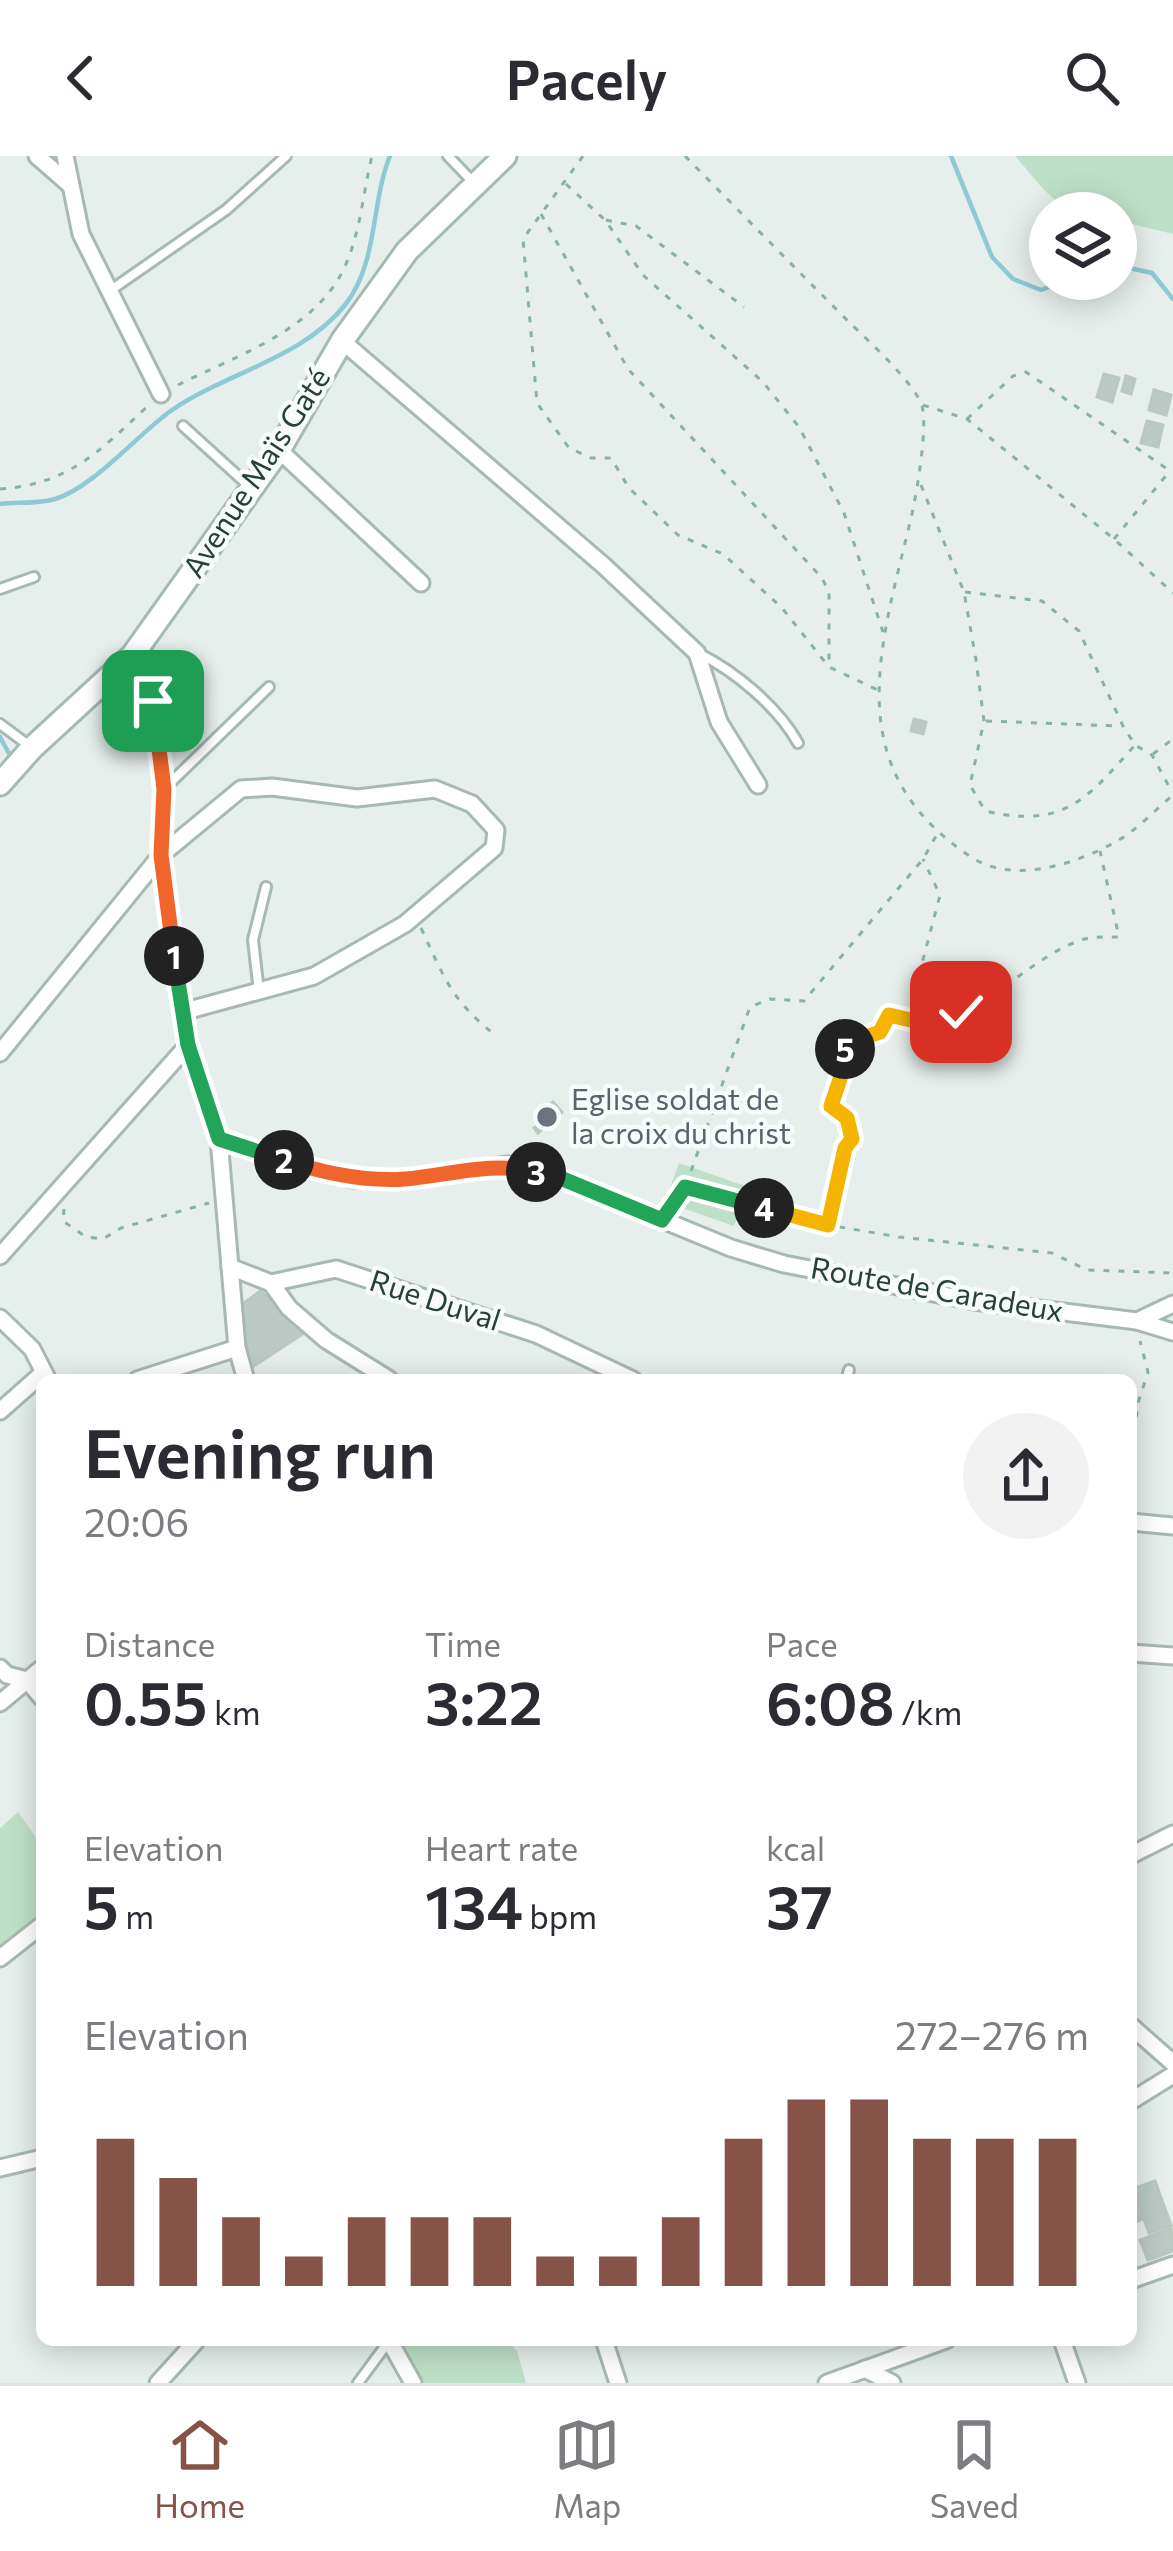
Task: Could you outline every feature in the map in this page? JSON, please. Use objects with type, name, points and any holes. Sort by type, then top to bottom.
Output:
[{"type":"street","points":[[37,156],[69,184]]},
{"type":"street","points":[[65,156],[81,234],[161,394]]},
{"type":"street","name":"Avenue Maïs Gaté","points":[[0,784],[132,656],[279,450],[342,341],[407,250],[506,156]]},
{"type":"street","points":[[342,341],[697,652],[719,722],[758,785]]},
{"type":"street","points":[[279,450],[421,584]]},
{"type":"street","points":[[132,656],[153,701],[164,789],[161,855],[182,1012],[219,1139],[237,1348],[244,1374]]},
{"type":"street","points":[[0,1053],[161,855],[241,789],[272,787],[357,798],[435,789],[472,804],[496,830],[494,848],[416,916],[314,976],[182,1012]]},
{"type":"street","points":[[0,1256],[188,1045]]},
{"type":"street","name":"Route de Caradeux","points":[[219,1139],[352,1179],[402,1179],[508,1165],[558,1177],[731,1248],[804,1268],[974,1301],[1137,1321],[1173,1331]]},
{"type":"street","points":[[230,1267],[271,1283],[289,1308],[326,1340],[380,1374]]},
{"type":"street","name":"Rue Duval","points":[[271,1283],[336,1269],[536,1334],[617,1374]]},
{"type":"street","points":[[1137,1321],[1173,1304]]},
{"type":"street","points":[[0,1318],[32,1349],[44,1374]]},
{"type":"street","points":[[156,1374],[237,1348]]},
{"type":"street","points":[[0,1411],[36,1384]]},
{"type":"street","points":[[1137,1523],[1173,1526]]},
{"type":"street","points":[[1137,1653],[1173,1656]]},
{"type":"street","points":[[0,1668],[27,1680],[36,1691]]},
{"type":"street","points":[[0,1703],[36,1673]]},
{"type":"street","points":[[1137,1853],[1173,1834]]},
{"type":"street","points":[[0,1958],[36,1930]]},
{"type":"street","points":[[1137,2031],[1173,2062]]},
{"type":"street","points":[[1137,2097],[1173,2074]]},
{"type":"street","points":[[0,2168],[36,2159]]},
{"type":"street","points":[[1137,2278],[1173,2265]]},
{"type":"street","points":[[158,2383],[190,2346]]},
{"type":"street","points":[[393,2346],[413,2383]]},
{"type":"street","points":[[606,2346],[618,2383]]},
{"type":"street","points":[[827,2383],[865,2369],[901,2346]]},
{"type":"street","points":[[1064,2346],[1077,2383]]},
{"type":"street","points":[[865,2369],[892,2383]]},
{"type":"lane","points":[[109,290],[226,210],[286,156]]},
{"type":"lane","points":[[448,156],[476,185]]},
{"type":"lane","points":[[183,426],[252,489]]},
{"type":"lane","points":[[0,590],[34,578]]},
{"type":"lane","points":[[697,652],[721,664],[788,725],[798,742]]},
{"type":"lane","points":[[164,789],[269,687]]},
{"type":"lane","points":[[0,724],[32,748]]},
{"type":"lane","points":[[259,992],[253,940],[266,887]]},
{"type":"lane","points":[[358,2383],[386,2346]]},
{"type":"path","points":[[0,489],[52,481],[99,451],[161,394],[305,320],[345,268],[361,218],[371,156]]},
{"type":"path","points":[[583,156],[524,239],[537,403],[569,448],[591,458],[610,458],[629,488],[678,535],[723,554],[782,608],[830,667],[880,691]]},
{"type":"path","points":[[685,156],[890,363],[922,405],[968,419],[1114,538],[1173,593]]},
{"type":"path","points":[[564,182],[604,220],[643,275],[763,382],[799,427],[844,513],[884,633]]},
{"type":"path","points":[[541,212],[628,369],[822,578],[829,592],[830,667]]},
{"type":"path","points":[[604,220],[636,226],[744,307]]},
{"type":"path","points":[[968,419],[1013,376],[1026,372],[1172,472],[1114,538]]},
{"type":"path","points":[[922,405],[920,482],[884,633],[880,733],[886,756],[909,799],[938,833],[976,861],[1007,873],[1067,862],[1120,840],[1173,795],[1152,755],[1135,746],[1123,726],[1079,632],[1042,601],[964,592]]},
{"type":"path","points":[[920,482],[964,592],[984,721],[970,785],[985,812],[1038,818],[1089,798],[1135,746]]},
{"type":"path","points":[[984,721],[1123,726]]},
{"type":"path","points":[[1152,755],[1173,739]]},
{"type":"path","points":[[662,1220],[685,1187],[750,1007],[760,1000],[804,1001],[922,859],[938,833]]},
{"type":"path","points":[[828,1225],[845,1148],[852,1139],[847,1118],[831,1106],[846,1044],[880,1032],[889,1015],[924,1023],[961,1012],[1074,942],[1119,937],[1100,849]]},
{"type":"path","points":[[907,1021],[940,895],[922,859]]},
{"type":"path","points":[[416,916],[450,991],[464,1010],[494,1034]]},
{"type":"path","points":[[66,1186],[63,1221],[86,1237],[103,1239],[121,1228],[223,1199]]},
{"type":"path","points":[[685,1187],[828,1225],[1052,1253],[1087,1270],[1173,1273]]},
{"type":"path","points":[[1137,1321],[1148,1372],[1137,1411]]},
{"type":"green space","points":[[1015,156],[1173,156],[1173,234],[1137,225],[1137,192],[1047,192]]},
{"type":"green space","points":[[679,1163],[748,1187],[734,1226],[665,1202]]},
{"type":"green space","points":[[18,1812],[36,1838],[36,1918],[0,1947],[0,1828]]},
{"type":"green space","points":[[399,2346],[512,2346],[526,2383],[422,2383]]},
{"type":"building","points":[[1104,374],[1119,378],[1112,402],[1097,397]]},
{"type":"building","points":[[1126,376],[1135,379],[1131,394],[1122,391]]},
{"type":"building","points":[[1154,390],[1171,395],[1166,415],[1149,410]]},
{"type":"building","points":[[1147,421],[1163,425],[1158,447],[1141,443]]},
{"type":"building","points":[[914,719],[926,722],[923,734],[911,731]]},
{"type":"building","points":[[553,1102],[562,1112],[538,1133],[534,1128],[540,1123],[535,1117]]},
{"type":"building","points":[[260,1291],[307,1331],[251,1368],[240,1306]]},
{"type":"building","points":[[1155,2181],[1171,2225],[1149,2233],[1137,2188]]},
{"type":"building","points":[[1171,2228],[1173,2251],[1148,2260],[1140,2240]]},
{"type":"waterway","points":[[0,504],[49,501],[70,493],[172,410],[286,352],[328,323],[356,289],[363,271],[390,156]]},
{"type":"waterway","points":[[951,156],[992,257],[1013,279],[1029,285]]},
{"type":"waterway","points":[[1137,270],[1152,273],[1173,299]]},
{"type":"waterway","points":[[0,737],[11,757]]},
{"type":"place","name":"Eglise soldat de la croix du christ","points":[[547,1117]]},
{"type":"route","points":[[153,701],[164,789],[161,855],[182,1012],[219,1139],[352,1179],[402,1179],[508,1165],[558,1177],[662,1220],[685,1187],[828,1225],[845,1148],[852,1139],[847,1118],[831,1106],[846,1044],[880,1032],[889,1015],[924,1023],[961,1012]]}]
